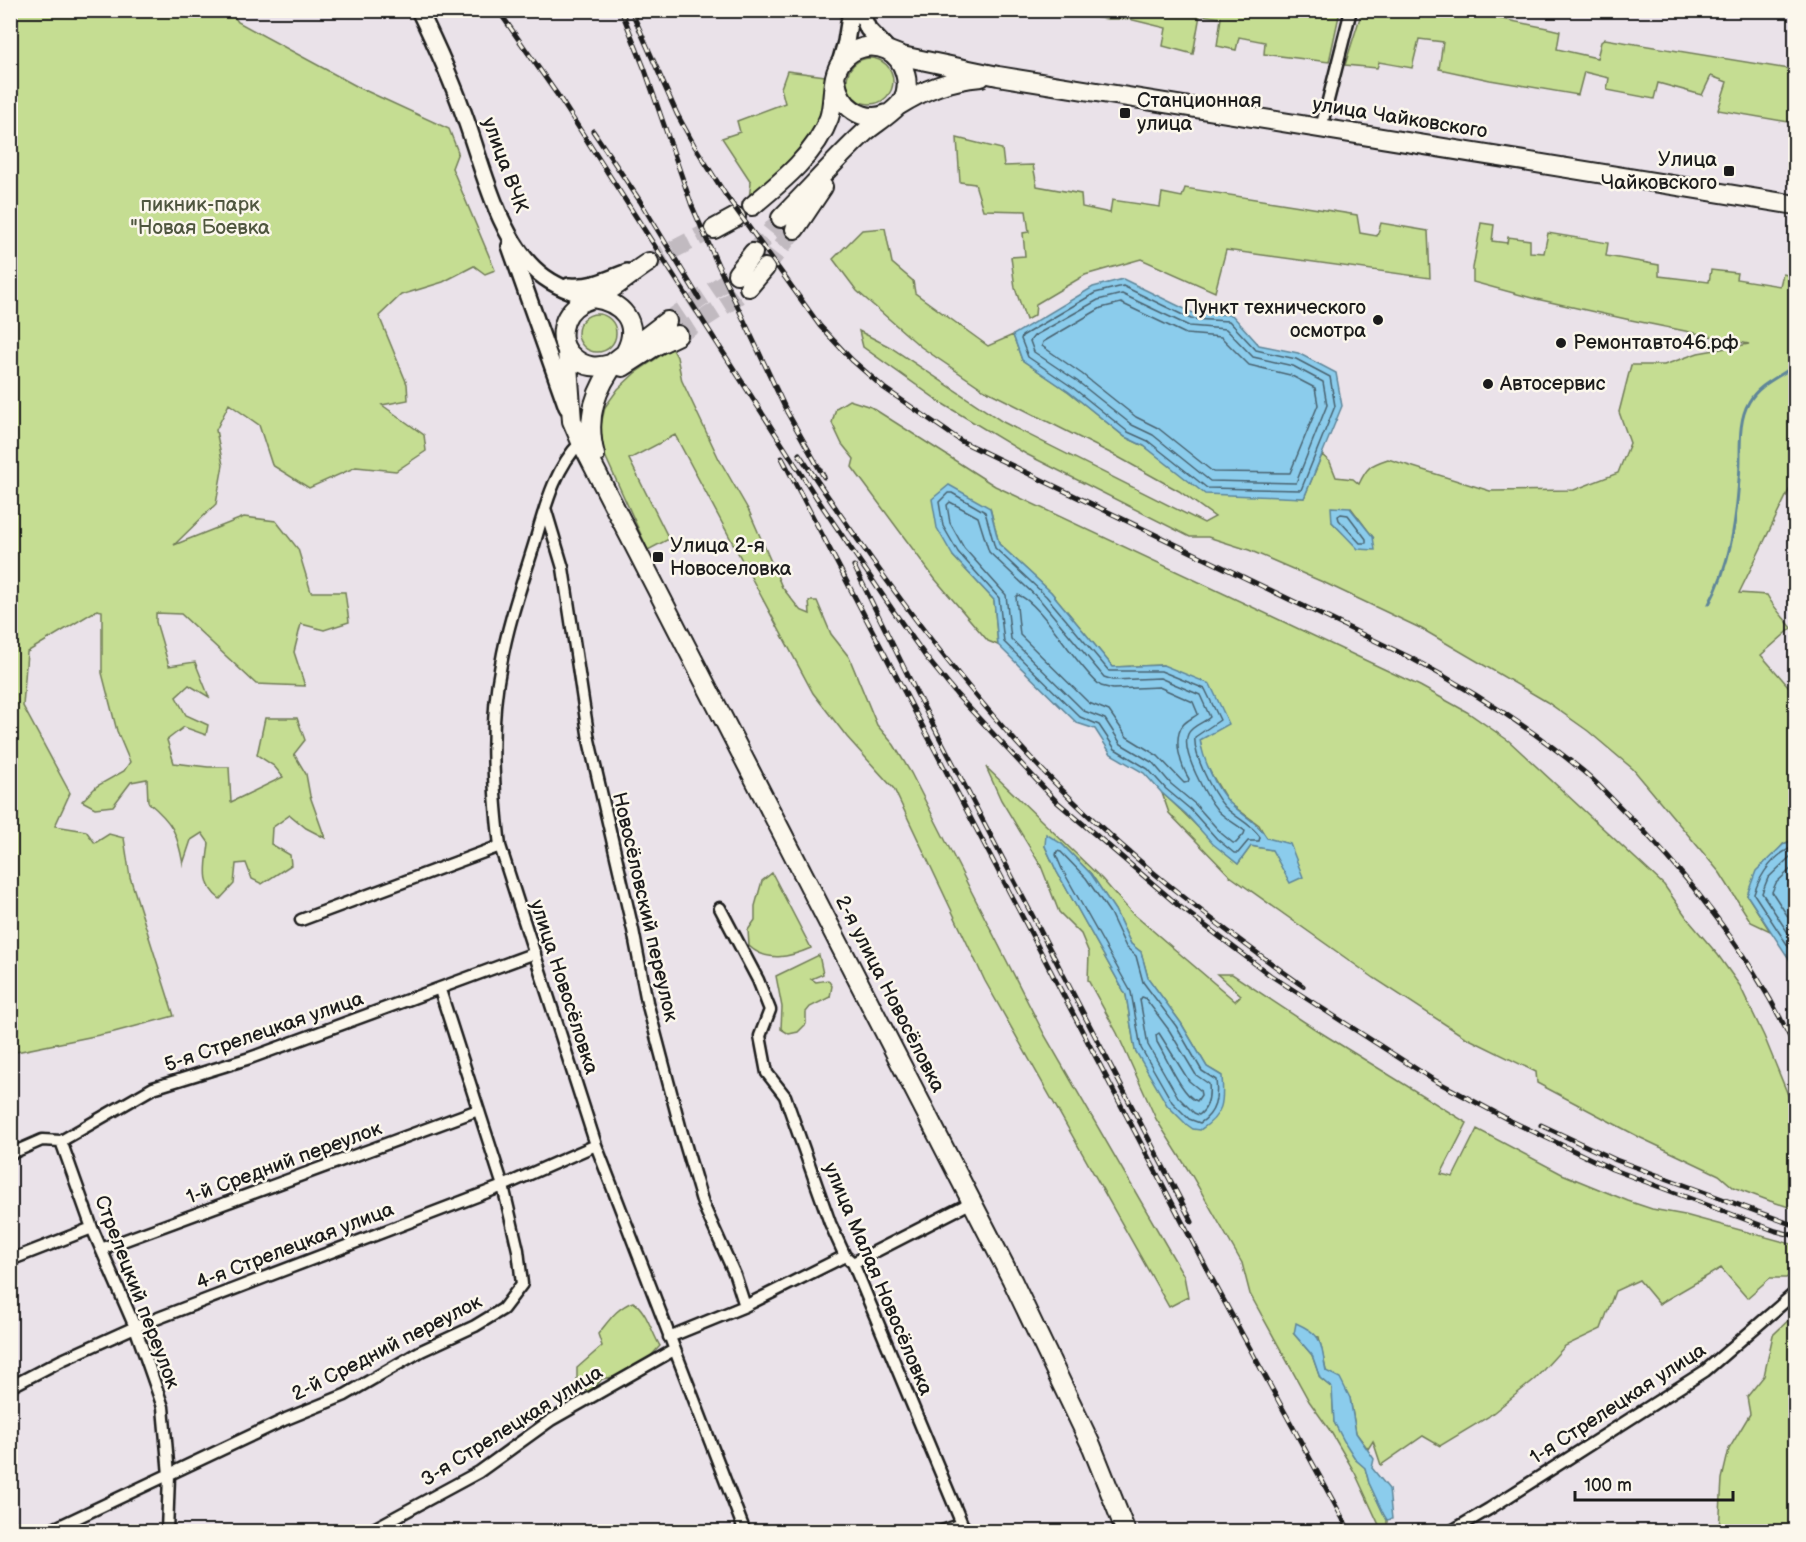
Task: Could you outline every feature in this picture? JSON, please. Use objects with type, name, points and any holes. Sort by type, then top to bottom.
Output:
[{"type":"main road","name":"улица ВЧК","points":[[419,10],[463,110],[501,221],[539,274],[559,286],[593,298]]},
{"type":"main road","points":[[753,206],[792,170],[815,144],[830,116],[851,10]]},
{"type":"main road","points":[[860,10],[868,29],[889,51],[903,66],[906,75],[906,92],[893,109],[879,117],[868,117],[851,110],[840,97],[837,72],[855,50],[873,46],[889,51]]},
{"type":"main road","name":"улица Чайковского","points":[[889,51],[902,56],[998,76],[1796,205]]},
{"type":"main road","name":"улица Чайковского","points":[[788,224],[847,150],[893,109],[921,91],[937,85],[969,78],[998,76]]},
{"type":"main road","points":[[714,229],[736,217]]},
{"type":"main road","name":"2-я улица Новосёловка","points":[[501,221],[581,442],[1012,1280],[1092,1447],[1126,1532]]},
{"type":"main road","points":[[753,253],[743,280],[765,268]]},
{"type":"main road","points":[[559,286],[586,287],[598,284],[649,262]]},
{"type":"main road","points":[[566,349],[562,330],[572,309],[581,302],[603,294],[649,262]]},
{"type":"main road","points":[[593,298],[612,303],[626,316],[630,325],[631,338],[623,354]]},
{"type":"main road","points":[[531,309],[547,331],[573,358],[591,367],[611,364],[623,354],[673,328],[619,370],[595,401]]},
{"type":"main road","name":"2-я улица Новосёловка","points":[[566,349],[572,421]]},
{"type":"main road","name":"2-я улица Новосёловка","points":[[603,483],[592,443],[591,413],[602,383],[623,354]]},
{"type":"street","points":[[1321,128],[1351,10]]},
{"type":"street","name":"улица Новосёловка","points":[[581,442],[562,465],[545,508],[501,663],[496,696],[493,750],[500,846],[596,1144],[745,1532]]},
{"type":"street","name":"Новосёловский переулок","points":[[545,508],[563,568],[589,740],[633,930],[647,1002],[703,1204],[735,1275],[745,1306]]},
{"type":"street","points":[[302,920],[500,846]]},
{"type":"street","name":"улица Малая Новосёловка","points":[[720,908],[758,980],[770,1010],[760,1036],[767,1073],[785,1096],[830,1223],[849,1260],[966,1528]]},
{"type":"street","name":"5-я Стрелецкая улица","points":[[10,1154],[42,1140],[61,1141],[153,1088],[250,1058],[440,990],[535,953]]},
{"type":"street","name":"2-й Средний переулок","points":[[46,1532],[286,1419],[345,1395],[421,1351],[475,1326],[503,1309],[522,1284],[518,1250],[503,1186],[440,990]]},
{"type":"street","name":"1-й Средний переулок","points":[[101,1249],[478,1110]]},
{"type":"street","name":"Стрелецкий переулок","points":[[61,1141],[92,1228],[135,1327],[163,1407],[169,1475],[167,1532]]},
{"type":"street","name":"4-я Стрелецкая улица","points":[[10,1387],[62,1360],[135,1327],[503,1186],[596,1144]]},
{"type":"street","points":[[669,1337],[849,1260],[972,1202]]},
{"type":"street","points":[[10,1260],[92,1228]]},
{"type":"street","name":"1-я Стрелецкая улица","points":[[1450,1532],[1705,1371],[1796,1292]]},
{"type":"street","name":"3-я Стрелецкая улица","points":[[368,1532],[479,1472],[551,1420],[674,1350]]},
{"type":"street","points":[[939,1532],[966,1528]]},
{"type":"green space","name":"пикник-парк \"Новая Боевка","points":[[11,10],[230,11],[238,22],[360,88],[449,129],[458,152],[452,168],[495,270],[485,274],[474,266],[443,282],[401,295],[379,316],[407,384],[408,400],[382,405],[424,435],[426,451],[396,471],[356,467],[309,488],[272,465],[259,425],[229,404],[216,430],[223,465],[216,504],[174,545],[244,517],[276,521],[298,549],[311,592],[345,592],[349,622],[324,630],[301,624],[294,652],[305,686],[256,684],[181,614],[156,613],[156,622],[169,666],[195,662],[209,697],[189,685],[176,697],[186,715],[208,725],[206,735],[184,727],[167,740],[174,763],[229,767],[231,802],[283,777],[274,766],[257,755],[265,718],[297,718],[305,740],[294,754],[306,774],[310,796],[325,838],[306,828],[290,815],[272,828],[271,844],[290,855],[291,865],[262,884],[252,879],[246,863],[236,864],[234,884],[220,899],[207,881],[209,843],[202,833],[191,840],[183,864],[173,829],[148,802],[147,779],[131,782],[113,806],[95,808],[82,801],[97,786],[124,771],[130,762],[117,731],[102,673],[102,611],[97,610],[27,652],[23,706],[70,793],[55,826],[86,831],[95,843],[109,834],[124,838],[130,877],[174,1016],[114,1032],[11,1053],[10,804],[14,769],[10,767]]},
{"type":"green space","points":[[1054,11],[1340,11],[1329,62],[1264,54],[1265,42],[1239,37],[1236,50],[1217,46],[1221,18],[1200,15],[1193,54],[1163,46],[1166,28],[1129,19],[1107,19]]},
{"type":"green space","points":[[1362,11],[1462,11],[1560,31],[1557,49],[1597,58],[1601,42],[1605,39],[1795,70],[1795,123],[1718,110],[1727,82],[1711,76],[1702,95],[1658,83],[1654,99],[1607,90],[1609,78],[1584,72],[1578,95],[1439,69],[1443,42],[1419,39],[1412,68],[1379,62],[1377,68],[1345,65]]},
{"type":"green space","points":[[875,58],[887,64],[892,72],[892,90],[887,98],[879,103],[865,104],[857,101],[850,94],[847,76],[850,68],[857,61]]},
{"type":"green space","points":[[787,71],[825,76],[821,114],[816,127],[804,145],[749,199],[751,182],[722,138],[740,132],[737,121],[785,103],[781,88]]},
{"type":"green space","points":[[957,138],[1002,149],[1004,166],[1033,165],[1037,186],[1081,194],[1082,207],[1110,213],[1112,200],[1160,207],[1162,193],[1182,197],[1185,188],[1357,215],[1360,233],[1377,236],[1381,223],[1428,231],[1430,278],[1226,250],[1215,292],[1141,259],[1085,275],[1036,304],[1035,315],[1026,320],[1015,288],[1011,257],[1025,256],[1023,233],[1029,232],[1026,211],[983,210],[975,184],[960,182]]},
{"type":"green space","points":[[1481,223],[1494,225],[1492,241],[1507,243],[1508,237],[1530,240],[1530,252],[1544,253],[1548,233],[1608,243],[1606,256],[1659,265],[1659,276],[1709,282],[1711,270],[1737,273],[1736,279],[1780,286],[1783,274],[1795,277],[1795,478],[1739,593],[1767,595],[1792,628],[1761,655],[1796,695],[1795,839],[1783,844],[1747,895],[1770,931],[1751,922],[1720,873],[1633,769],[1588,731],[1547,702],[1422,629],[1249,550],[1208,537],[1190,537],[1026,454],[943,404],[863,347],[859,331],[890,347],[1003,422],[1204,523],[1215,517],[1179,491],[1118,457],[983,389],[921,347],[857,291],[833,259],[862,230],[885,228],[892,263],[913,281],[915,293],[988,346],[1013,335],[1022,360],[1069,392],[1125,437],[1163,459],[1263,495],[1304,498],[1322,455],[1330,462],[1336,477],[1353,479],[1359,484],[1370,467],[1388,459],[1490,491],[1574,490],[1618,473],[1630,443],[1619,412],[1631,365],[1664,365],[1698,353],[1749,344],[1532,298],[1473,282],[1473,268]],"holes":[[[1351,508],[1373,537],[1343,533],[1332,522]]]},
{"type":"green space","points":[[597,314],[611,319],[616,333],[611,347],[597,352],[583,347],[578,333],[583,319]]},
{"type":"green space","points":[[672,348],[677,357],[682,381],[719,459],[749,511],[782,587],[800,610],[810,614],[809,601],[817,601],[831,634],[849,657],[877,725],[894,745],[911,773],[1044,1034],[1184,1276],[1188,1297],[1169,1307],[985,981],[894,789],[847,737],[813,693],[675,435],[629,459],[669,539],[648,550],[602,449],[601,425],[605,407],[618,389],[635,373]]},
{"type":"green space","points":[[849,400],[871,407],[995,486],[1420,686],[1467,712],[1509,741],[1664,885],[1740,986],[1764,1036],[1795,1112],[1795,1209],[1733,1187],[1719,1175],[1641,1138],[1537,1083],[1536,1072],[1463,1036],[1374,978],[1230,876],[1169,813],[1162,793],[1238,864],[1251,846],[1273,850],[1259,825],[1228,802],[1204,762],[1200,740],[1163,665],[1113,667],[1051,592],[999,544],[990,508],[953,556],[994,600],[998,645],[988,641],[935,579],[852,467],[854,459],[842,444],[832,423],[836,408]]},
{"type":"green space","points":[[986,767],[1102,879],[1131,912],[1235,1001],[1241,995],[1217,974],[1232,974],[1315,1029],[1467,1123],[1441,1174],[1453,1177],[1477,1129],[1562,1174],[1628,1201],[1795,1245],[1795,1272],[1786,1278],[1770,1278],[1747,1298],[1721,1268],[1659,1304],[1639,1280],[1615,1291],[1601,1329],[1565,1346],[1535,1379],[1488,1417],[1440,1446],[1423,1436],[1381,1465],[1373,1441],[1368,1449],[1356,1433],[1350,1398],[1326,1371],[1319,1337],[1294,1334],[1312,1355],[1320,1378],[1332,1388],[1334,1422],[1356,1460],[1365,1467],[1369,1483],[1387,1520],[1387,1528],[1380,1527],[1355,1473],[1331,1432],[1309,1401],[1250,1294],[1242,1263],[1156,1119],[1117,1033],[1088,980],[1089,953],[1081,934],[1059,912],[1041,866],[1001,800]],"holes":[[[1062,844],[1091,874],[1115,910],[1131,944],[1141,952],[1148,978],[1181,1023],[1207,1067],[1222,1076],[1150,1073],[1135,1050],[1126,995],[1057,872],[1045,846]]]},
{"type":"green space","points":[[772,873],[811,948],[779,957],[763,955],[749,946],[748,930],[755,920],[755,906],[762,881]]},
{"type":"green space","points":[[819,955],[823,974],[811,979],[816,982],[828,980],[832,986],[830,997],[810,1007],[806,1012],[806,1024],[798,1032],[789,1034],[781,1029],[782,1007],[776,976]]},
{"type":"green space","points":[[633,1302],[642,1310],[660,1346],[646,1361],[618,1376],[602,1379],[587,1392],[577,1380],[577,1368],[602,1346],[598,1334],[609,1320],[617,1311]]},
{"type":"green space","points":[[1795,1314],[1795,1531],[1719,1531],[1722,1479],[1729,1449],[1750,1414],[1747,1397],[1764,1376],[1773,1335]]},
{"type":"water","points":[[1123,279],[1193,313],[1232,315],[1259,345],[1298,353],[1336,373],[1342,406],[1304,498],[1205,494],[1144,446],[1125,437],[1069,392],[1022,360],[1013,335],[1093,287]]},
{"type":"water","points":[[949,485],[990,508],[999,544],[1051,592],[1113,667],[1163,665],[1210,684],[1229,724],[1200,740],[1211,773],[1225,797],[1259,827],[1267,838],[1290,844],[1303,877],[1290,883],[1272,850],[1251,846],[1238,864],[1213,844],[1144,773],[1111,754],[1095,729],[1077,723],[998,645],[994,600],[953,556],[937,528],[932,499]]},
{"type":"water","points":[[1331,507],[1350,508],[1373,537],[1375,550],[1358,549],[1332,522]]},
{"type":"water","points":[[1046,834],[1062,844],[1091,874],[1115,910],[1131,944],[1141,952],[1148,978],[1181,1023],[1207,1067],[1222,1076],[1221,1107],[1214,1119],[1200,1130],[1193,1129],[1186,1124],[1167,1105],[1135,1050],[1126,995],[1057,872],[1045,846]]},
{"type":"water","points":[[1796,839],[1795,968],[1747,895],[1756,871],[1784,844]]},
{"type":"water","points":[[1296,1323],[1312,1332],[1320,1341],[1326,1371],[1340,1378],[1350,1398],[1356,1433],[1374,1459],[1372,1468],[1389,1489],[1392,1519],[1387,1520],[1384,1515],[1369,1483],[1365,1468],[1356,1460],[1334,1422],[1332,1388],[1320,1378],[1312,1355],[1294,1334]]},
{"type":"waterway","points":[[1709,604],[1727,559],[1734,528],[1740,470],[1741,430],[1745,411],[1758,390],[1796,365]]},
{"type":"tunnel","points":[[753,253],[781,218]]},
{"type":"tunnel","points":[[649,262],[714,229]]},
{"type":"tunnel","points":[[765,268],[795,229]]},
{"type":"tunnel","points":[[667,321],[737,274]]},
{"type":"tunnel","points":[[678,335],[749,287]]},
{"type":"railway","points":[[498,10],[561,100],[816,497],[894,612],[957,695],[1056,801],[1179,906],[1270,975],[1432,1079],[1511,1121],[1612,1169],[1776,1231],[1796,1236]]},
{"type":"railway","points":[[621,10],[645,70],[692,206],[787,412],[824,477]]},
{"type":"railway","points":[[631,10],[677,114],[694,145],[725,194],[820,326],[852,360],[884,388],[961,441],[1409,657],[1477,696],[1543,740],[1597,784],[1643,830],[1693,888],[1740,951],[1761,984],[1796,1050]]},
{"type":"railway","points":[[593,131],[640,201],[699,298]]},
{"type":"railway","points":[[799,454],[930,639],[987,709],[1049,777],[1153,872],[1227,931],[1303,986]]},
{"type":"railway","points":[[782,458],[1211,1277],[1350,1532]]},
{"type":"railway","points":[[854,566],[919,698],[1192,1222]]},
{"type":"railway","points":[[1541,1125],[1616,1160],[1796,1226]]},
{"type":"place","name":"Станционная улица","points":[[1125,113]]},
{"type":"place","name":"Улица Чайковского","points":[[1729,171]]},
{"type":"place","name":"Пункт технического осмотра","points":[[1378,320]]},
{"type":"place","name":"Ремонтавто46.рф","points":[[1561,343]]},
{"type":"place","name":"Автосервис","points":[[1488,384]]},
{"type":"place","name":"Улица 2-я Новоселовка","points":[[658,557]]}]
